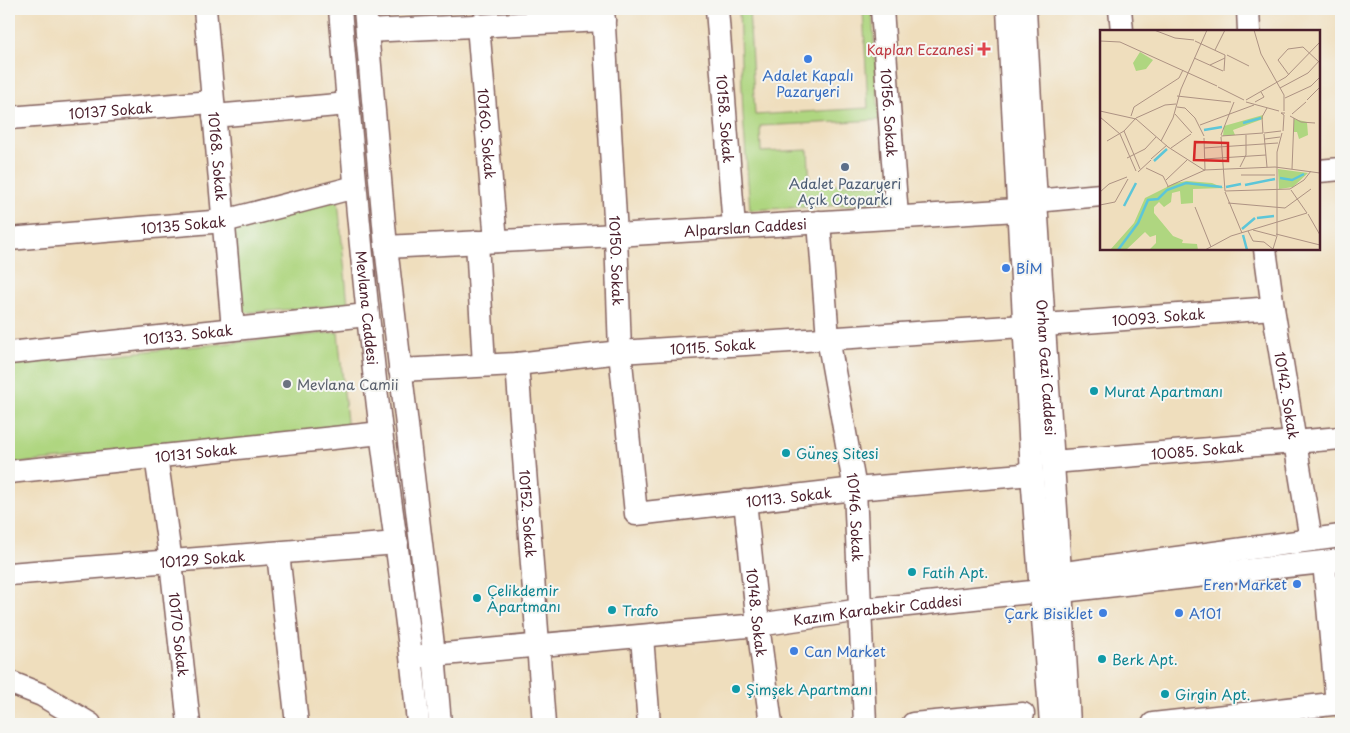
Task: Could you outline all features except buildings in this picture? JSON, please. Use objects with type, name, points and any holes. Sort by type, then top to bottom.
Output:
[{"type":"street","name":"10168. Sokak","points":[[205,9],[233,329]]},
{"type":"street","name":"Mevlana Caddesi","points":[[340,9],[368,316],[397,543],[440,724]]},
{"type":"street","name":"Mevlana Caddesi","points":[[365,9],[386,247],[400,370],[423,655],[418,724]]},
{"type":"street","name":"10158. Sokak","points":[[717,9],[734,227]]},
{"type":"street","name":"10156. Sokak","points":[[882,9],[897,217]]},
{"type":"street","name":"Orhan Gazi Caddesi","points":[[1008,9],[1035,326],[1053,462],[1050,724]]},
{"type":"street","name":"Orhan Gazi Caddesi","points":[[1025,9],[1026,206]]},
{"type":"street","points":[[1120,9],[1122,30]]},
{"type":"street","points":[[1248,9],[1249,30]]},
{"type":"street","points":[[367,32],[604,14]]},
{"type":"street","name":"10150. Sokak","points":[[604,14],[616,235],[620,352],[636,514]]},
{"type":"street","name":"10160. Sokak","points":[[478,25],[486,242],[484,365]]},
{"type":"street","name":"10137 Sokak","points":[[9,118],[348,104]]},
{"type":"street","points":[[1320,171],[1341,168]]},
{"type":"street","name":"10135 Sokak","points":[[9,239],[224,221],[355,188]]},
{"type":"street","name":"Alparslan Caddesi","points":[[386,247],[616,235],[897,217],[1026,206],[1100,195]]},
{"type":"street","name":"10146. Sokak","points":[[819,222],[828,338],[855,489],[865,724]]},
{"type":"street","name":"10142. Sokak","points":[[1265,250],[1310,540]]},
{"type":"street","name":"10093. Sokak","points":[[1035,326],[1273,308]]},
{"type":"street","name":"10133. Sokak","points":[[9,353],[368,316]]},
{"type":"street","name":"Orhan Gazi Caddesi","points":[[1035,326],[1032,474],[1051,582],[1069,724]]},
{"type":"street","name":"10115. Sokak","points":[[400,370],[518,364],[620,352],[1035,326]]},
{"type":"street","name":"10152. Sokak","points":[[518,364],[544,724]]},
{"type":"street","name":"10131 Sokak","points":[[9,472],[382,433]]},
{"type":"street","name":"10085. Sokak","points":[[1053,462],[1341,438]]},
{"type":"street","name":"10170 Sokak","points":[[156,456],[171,562],[189,724]]},
{"type":"street","name":"10113. Sokak","points":[[636,514],[855,489],[1032,474]]},
{"type":"street","name":"10148. Sokak","points":[[745,501],[771,724]]},
{"type":"street","name":"Kazım Karabekir Caddesi","points":[[423,655],[642,637],[758,625],[1051,582],[1341,536]]},
{"type":"street","name":"10129 Sokak","points":[[9,574],[397,543]]},
{"type":"street","points":[[278,553],[297,724]]},
{"type":"street","points":[[1154,724],[1199,722],[1339,703],[1333,561]]},
{"type":"street","name":"Kazım Karabekir Caddesi","points":[[1051,582],[1333,561]]},
{"type":"street","points":[[642,637],[649,724]]},
{"type":"street","points":[[9,682],[42,695],[90,724]]},
{"type":"street","points":[[913,724],[1023,714]]},
{"type":"green space","points":[[739,9],[749,9],[755,115],[868,108],[863,9],[872,9],[879,120],[760,126],[761,152],[808,150],[810,186],[882,182],[884,203],[750,210],[743,115]]},
{"type":"green space","points":[[338,200],[348,305],[241,313],[232,229]]},
{"type":"green space","points":[[338,332],[348,432],[9,464],[9,365]]},
{"type":"place","name":"Kaplan Eczanesi","points":[[984,49]]},
{"type":"place","name":"Adalet Kapalı Pazaryeri","points":[[808,59]]},
{"type":"place","name":"Adalet Pazaryeri Açık Otoparkı","points":[[845,167]]},
{"type":"place","name":"BİM","points":[[1006,268]]},
{"type":"place","name":"Mevlana Camii","points":[[287,384]]},
{"type":"place","name":"Murat Apartmanı","points":[[1094,391]]},
{"type":"place","name":"Güneş Sitesi","points":[[786,453]]},
{"type":"place","name":"Fatih Apt.","points":[[912,572]]},
{"type":"place","name":"Eren Market","points":[[1297,584]]},
{"type":"place","name":"Çelikdemir Apartmanı","points":[[477,598]]},
{"type":"place","name":"Trafo","points":[[612,610]]},
{"type":"place","name":"Çark Bisiklet","points":[[1103,613]]},
{"type":"place","name":"A101","points":[[1179,613]]},
{"type":"place","name":"Can Market","points":[[794,651]]},
{"type":"place","name":"Berk Apt.","points":[[1102,659]]},
{"type":"place","name":"Şimşek Apartmanı","points":[[736,689]]},
{"type":"place","name":"Girgin Apt.","points":[[1165,694]]}]
